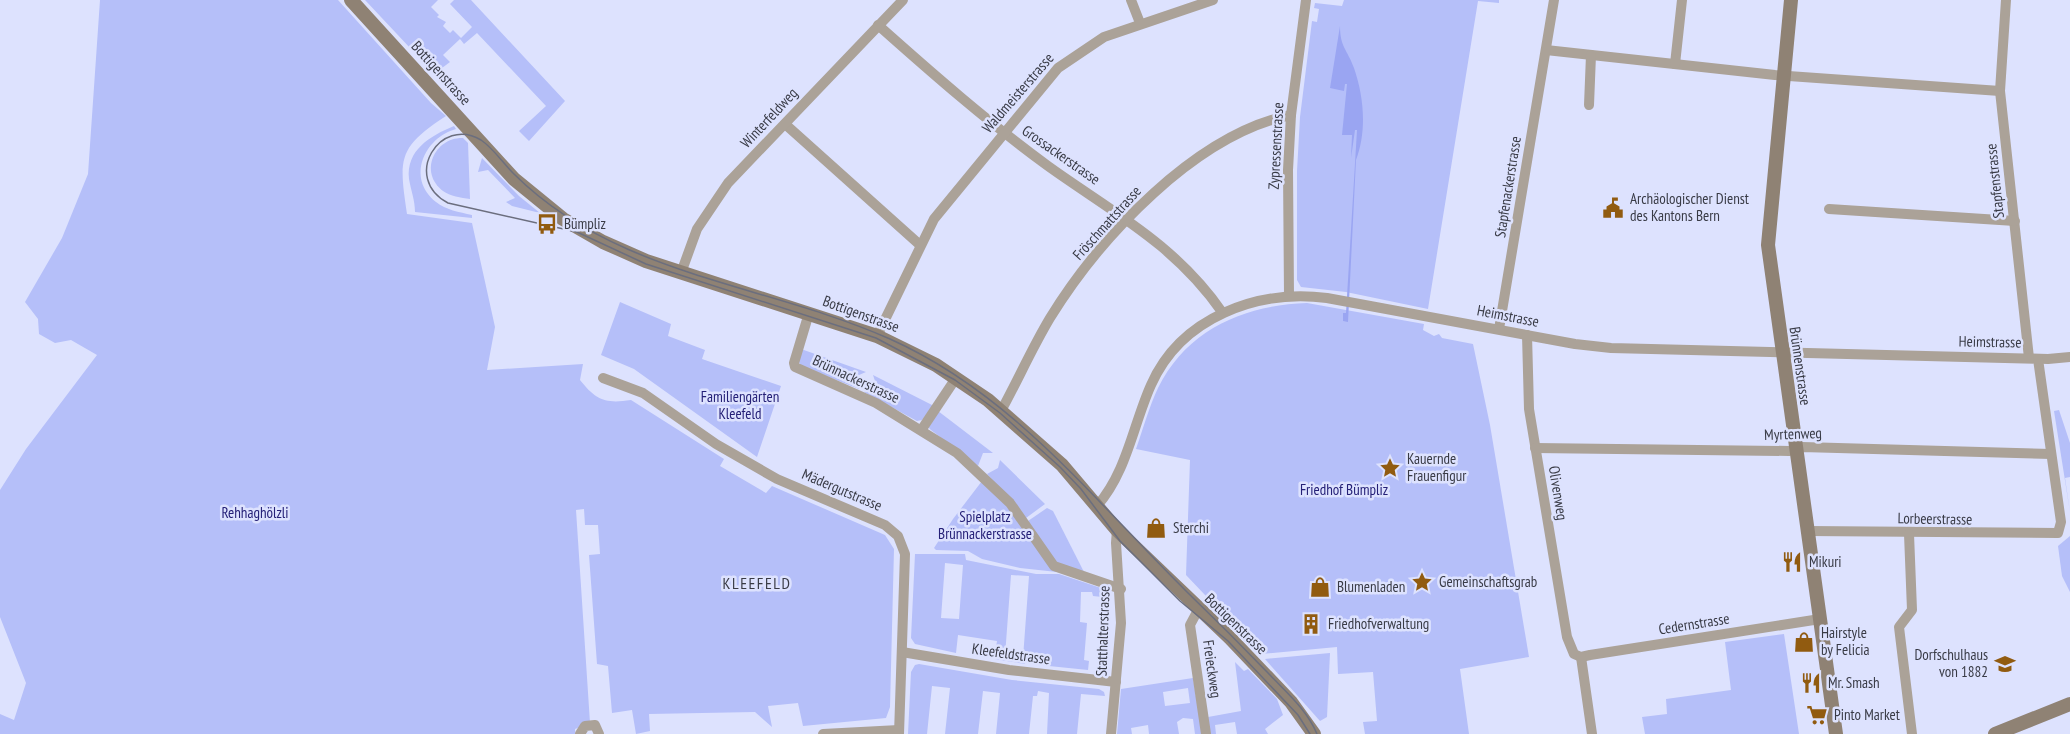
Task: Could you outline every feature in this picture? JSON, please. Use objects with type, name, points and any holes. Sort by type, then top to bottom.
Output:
[{"type":"street","name":"Bottigenstrasse","points":[[351,0],[504,168],[536,199],[563,219],[603,243],[681,273],[877,336],[956,378],[1001,411],[1062,465],[1118,530],[1198,610],[1230,638],[1296,708],[1314,734]]},
{"type":"street","name":"Winterfeldweg","points":[[681,273],[697,228],[713,204],[785,124],[903,0]]},
{"type":"street","points":[[1131,0],[1140,24]]},
{"type":"street","name":"Waldmeisterstrasse","points":[[877,336],[934,219],[1003,132],[1066,61],[1097,40],[1213,0]]},
{"type":"street","name":"Zypressenstrasse","points":[[1288,295],[1292,115],[1306,0]]},
{"type":"street","name":"Stapfenackerstrasse","points":[[1499,330],[1554,0]]},
{"type":"street","points":[[1675,64],[1682,0]]},
{"type":"street","name":"Brünnenstrasse","points":[[1791,0],[1768,234],[1781,353],[1836,734]]},
{"type":"street","name":"Stapfenstrasse","points":[[2006,0],[2000,91],[2033,359],[2051,454],[2061,522],[2060,530]]},
{"type":"street","name":"Grossackerstrasse","points":[[878,25],[1003,132],[1129,219],[1181,263],[1222,312]]},
{"type":"street","points":[[1546,50],[1783,75],[2000,91]]},
{"type":"street","points":[[1589,105],[1591,55]]},
{"type":"street","name":"Fröschmattstrasse","points":[[1001,411],[1052,316],[1081,275],[1129,219],[1163,185],[1216,144],[1256,124],[1292,115]]},
{"type":"street","points":[[785,124],[920,245]]},
{"type":"street","points":[[1829,209],[2015,221]]},
{"type":"street","name":"Heimstrasse","points":[[1097,506],[1114,483],[1158,372],[1185,339],[1222,312],[1253,301],[1288,295],[1327,298],[1611,348],[2033,359],[2070,357]]},
{"type":"street","name":"Brünnackerstrasse","points":[[809,313],[794,363],[795,367],[853,391],[922,429],[964,458],[996,488],[1020,516],[1054,566],[1064,572],[1121,589]]},
{"type":"street","name":"Olivenweg","points":[[1527,335],[1527,396],[1535,448],[1567,637],[1577,655],[1592,734]]},
{"type":"street","name":"Mädergutstrasse","points":[[603,378],[643,393],[716,444],[777,479],[892,530],[901,540],[905,554],[899,732],[823,734]]},
{"type":"street","points":[[922,429],[956,378]]},
{"type":"street","name":"Myrtenweg","points":[[1535,448],[1795,449],[2051,454]]},
{"type":"street","name":"Statthalterstrasse","points":[[1111,734],[1121,623],[1121,589],[1116,543],[1118,530]]},
{"type":"street","name":"Lorbeerstrasse","points":[[1807,531],[2052,535],[2060,530]]},
{"type":"street","points":[[1909,534],[1912,610],[1899,627],[1912,734]]},
{"type":"street","name":"Freieckweg","points":[[1198,610],[1190,625],[1206,734]]},
{"type":"street","name":"Cedernstrasse","points":[[1577,655],[1820,619]]},
{"type":"street","name":"Kleefeldstrasse","points":[[902,652],[1009,670],[1116,682]]},
{"type":"street","points":[[1995,734],[2070,704]]},
{"type":"street","points":[[580,734],[585,726],[595,724],[599,734]]},
{"type":"green space","name":"Rehhaghölzli","points":[[100,0],[338,0],[431,103],[446,116],[418,137],[405,156],[403,180],[407,214],[472,223],[495,327],[487,370],[583,364],[580,380],[596,396],[608,401],[631,400],[724,459],[720,466],[766,493],[772,486],[885,535],[894,549],[890,707],[886,718],[803,726],[798,703],[768,706],[772,727],[755,712],[649,714],[650,731],[636,734],[632,710],[612,713],[608,666],[597,664],[589,555],[600,554],[598,525],[585,525],[584,509],[576,510],[590,723],[575,729],[575,734],[0,734],[0,714],[14,720],[26,683],[0,617],[0,490],[26,449],[97,355],[71,340],[55,343],[39,334],[38,319],[25,302],[62,238],[88,174]]},
{"type":"green space","points":[[365,0],[438,0],[431,7],[439,15],[437,17],[446,22],[443,26],[450,33],[453,30],[461,38],[472,27],[450,4],[454,0],[471,0],[565,101],[529,141],[519,131],[546,106],[477,33],[464,44],[460,39],[443,55],[450,62],[434,74],[431,70],[437,64],[418,43],[411,49]]},
{"type":"green space","points":[[1344,0],[1499,0],[1499,3],[1478,1],[1428,309],[1346,292],[1301,287],[1297,280],[1297,171],[1300,117],[1312,21],[1317,22],[1319,9],[1314,8],[1315,3],[1342,6]]},
{"type":"green space","points":[[454,126],[456,129],[435,141],[428,150],[423,160],[422,182],[427,192],[440,205],[472,215],[472,218],[415,212],[409,179],[411,160],[421,145],[436,134]]},
{"type":"green space","points":[[463,138],[468,143],[470,199],[443,191],[432,175],[433,157],[438,149],[453,139]]},
{"type":"green space","points":[[482,158],[519,196],[540,213],[512,206],[506,202],[515,198],[488,170],[478,172]]},
{"type":"green space","name":"Familiengärten Kleefeld","points":[[620,302],[671,324],[668,336],[705,350],[702,359],[781,386],[757,457],[634,369],[601,355]]},
{"type":"green space","name":"Friedhof Bümpliz","points":[[1307,303],[1424,324],[1423,330],[1434,336],[1439,334],[1442,338],[1473,344],[1490,425],[1529,657],[1460,669],[1469,734],[1365,734],[1363,722],[1377,721],[1373,672],[1338,674],[1337,647],[1261,654],[1186,575],[1190,460],[1136,449],[1158,388],[1170,367],[1185,350],[1220,324],[1240,315],[1284,305]]},
{"type":"green space","points":[[801,349],[866,372],[859,375],[856,381],[859,389],[801,366],[799,362]]},
{"type":"green space","points":[[873,375],[934,406],[922,420],[917,421],[864,392],[872,388],[875,381]]},
{"type":"green space","points":[[2059,410],[2070,443],[2070,477],[2065,478],[2070,512],[2054,411]]},
{"type":"green space","points":[[938,411],[993,453],[983,453],[978,466],[928,427]]},
{"type":"green space","points":[[1000,460],[1045,504],[1026,518],[987,474],[998,468]]},
{"type":"green space","name":"Spielplatz Brünnackerstrasse","points":[[982,481],[1007,505],[1057,572],[1020,568],[982,559],[968,551],[936,550],[934,548]]},
{"type":"green space","points":[[1047,508],[1053,511],[1085,574],[1057,564],[1028,521]]},
{"type":"green space","points":[[2070,536],[2070,592],[2062,576],[2058,546]]},
{"type":"green space","points":[[915,554],[965,554],[966,560],[1036,574],[1059,574],[1107,590],[1110,603],[1102,607],[1102,597],[1093,596],[1092,592],[1081,592],[1080,622],[1087,623],[1084,660],[1089,661],[1088,670],[1049,666],[1050,656],[1027,653],[1025,664],[994,659],[997,641],[958,635],[956,653],[915,644],[911,638]],"holes":[[[945,563],[963,565],[959,619],[941,618]],[[1011,575],[1029,576],[1023,658],[1005,656]]]},
{"type":"green space","points":[[1784,634],[1799,734],[1645,734],[1642,717],[1667,714],[1666,699],[1731,690],[1725,642]]},
{"type":"green space","points":[[1330,653],[1327,717],[1320,721],[1265,659]]},
{"type":"green space","points":[[1235,662],[1244,671],[1248,669],[1277,699],[1283,715],[1265,729],[1268,734],[1237,734],[1235,722],[1215,725],[1216,734],[1210,734],[1208,717],[1241,711]]},
{"type":"green space","points":[[915,665],[1012,680],[1099,689],[1104,692],[1105,696],[1081,694],[1077,734],[1047,734],[1049,693],[1038,691],[1037,696],[1033,696],[1029,734],[996,734],[1000,693],[983,691],[978,734],[945,734],[950,688],[932,686],[927,734],[908,734],[911,672]]},
{"type":"green space","points":[[1193,678],[1202,734],[1195,734],[1193,719],[1183,718],[1177,722],[1179,734],[1149,734],[1148,725],[1131,728],[1132,734],[1117,734],[1121,689]],"holes":[[[1188,688],[1190,703],[1165,706],[1163,692]]]},
{"type":"shaded area","points":[[1340,26],[1343,44],[1357,79],[1363,114],[1362,137],[1356,160],[1348,322],[1343,321],[1343,313],[1346,313],[1357,130],[1355,130],[1351,158],[1352,135],[1342,135],[1347,84],[1345,84],[1344,91],[1330,88]]},
{"type":"tram line","points":[[1310,734],[1298,715],[1228,641],[1180,601],[1120,541],[1081,489],[1060,467],[1000,413],[955,380],[876,338],[646,264],[577,232],[448,203],[434,192],[428,179],[427,165],[432,153],[440,142],[452,136],[466,135],[481,140],[514,174],[554,208],[598,235],[693,274],[842,320],[890,339],[934,362],[975,389],[1014,419],[1050,452],[1290,695],[1308,717],[1317,734]]},
{"type":"place","name":"Archäologischer Dienst des Kantons Bern","points":[[1613,208]]},
{"type":"place","name":"Bümpliz","points":[[547,224]]},
{"type":"place","name":"Kauernde Frauenfigur","points":[[1390,468]]},
{"type":"place","name":"Sterchi","points":[[1156,528]]},
{"type":"place","name":"Mikuri","points":[[1792,562]]},
{"type":"place","name":"Gemeinschaftsgrab","points":[[1422,582]]},
{"type":"place","name":"Blumenladen","points":[[1320,587]]},
{"type":"place","name":"Friedhofverwaltung","points":[[1311,624]]},
{"type":"place","name":"Hairstyle by Felicia","points":[[1804,642]]},
{"type":"place","name":"Dorfschulhaus von 1882","points":[[2005,664]]},
{"type":"place","name":"Mr. Smash","points":[[1811,683]]},
{"type":"place","name":"Pinto Market","points":[[1817,715]]},
{"type":"district","name":"KLEEFELD","points":[[757,583]]}]
